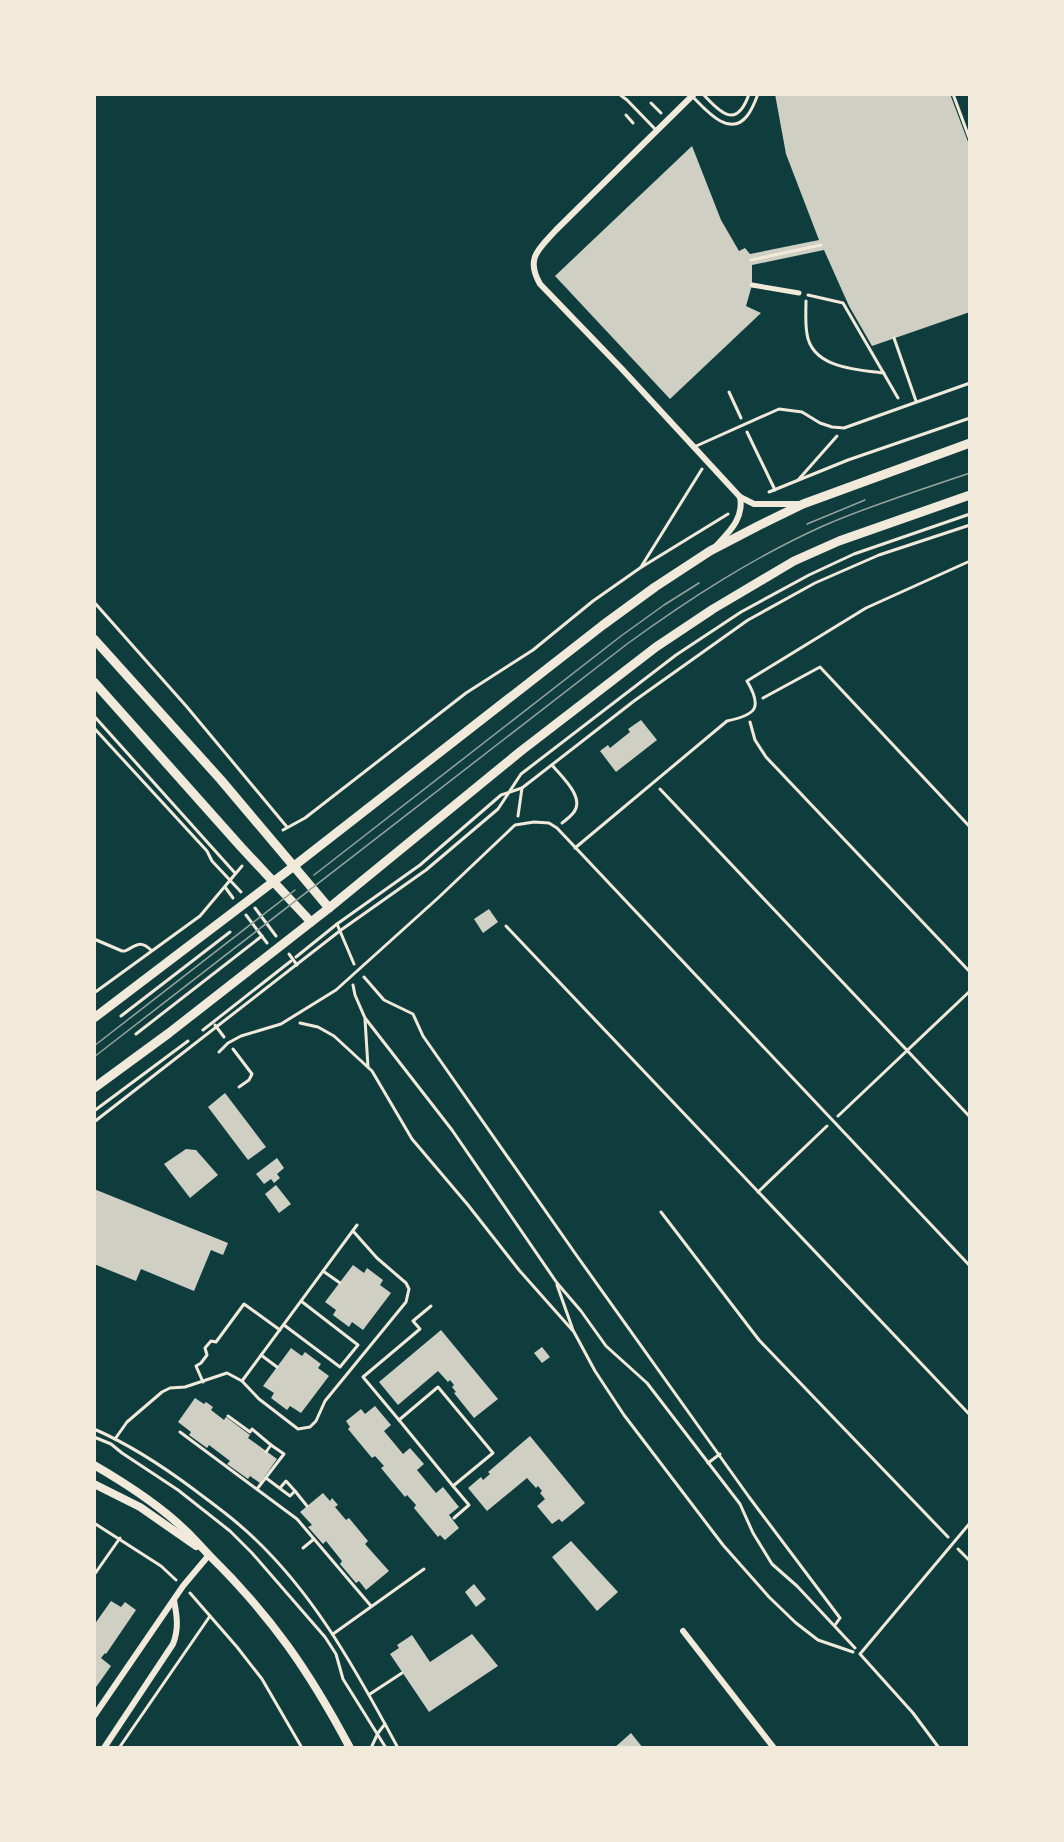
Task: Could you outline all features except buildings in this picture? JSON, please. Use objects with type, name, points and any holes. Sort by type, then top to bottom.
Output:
[{"type":"main road","points":[[94,1018],[294,866],[603,624],[655,587],[710,551],[803,504],[969,443]]},
{"type":"main road","points":[[94,1088],[329,908],[521,751],[656,646],[712,609],[794,561],[839,541],[969,495]]},
{"type":"main road","points":[[94,639],[172,725],[329,908]]},
{"type":"main road","points":[[94,682],[311,922]]},
{"type":"street","points":[[693,95],[556,230],[538,250],[532,265],[540,284],[740,497],[754,504],[803,504]]},
{"type":"street","points":[[752,285],[799,294]]},
{"type":"street","points":[[710,551],[734,527],[741,506],[740,497]]},
{"type":"street","points":[[94,1465],[117,1478],[183,1528],[247,1593],[290,1647],[316,1686],[350,1748]]},
{"type":"street","points":[[94,1484],[140,1507],[209,1555]]},
{"type":"street","points":[[94,1716],[183,1586],[209,1555]]},
{"type":"street","points":[[104,1748],[173,1644],[178,1622],[174,1600]]},
{"type":"street","points":[[683,1631],[774,1748]]},
{"type":"lane","points":[[619,94],[656,130]]},
{"type":"lane","points":[[703,94],[717,110],[735,115],[742,110],[749,94]]},
{"type":"lane","points":[[693,95],[712,117],[728,124],[742,122],[758,94]]},
{"type":"lane","points":[[894,338],[916,402]]},
{"type":"lane","points":[[694,447],[779,409],[802,412],[820,423],[844,428],[969,383]]},
{"type":"lane","points":[[575,848],[727,721],[750,714],[756,702],[755,695],[747,681],[866,608],[969,561]]},
{"type":"lane","points":[[219,1052],[228,1043],[241,1036],[281,1024],[336,990],[515,825],[534,822],[549,823],[563,835],[969,1266]]},
{"type":"lane","points":[[939,1748],[913,1713],[860,1654],[969,1523]]},
{"type":"path","points":[[953,94],[969,140]]},
{"type":"path","points":[[651,103],[661,113]]},
{"type":"path","points":[[626,115],[633,123]]},
{"type":"path","points":[[751,260],[821,245]]},
{"type":"path","points":[[884,373],[835,364],[822,358],[812,349],[807,335],[806,295],[843,303],[884,373],[898,398],[888,402]]},
{"type":"path","points":[[729,392],[774,490]]},
{"type":"path","points":[[798,480],[844,428]]},
{"type":"path","points":[[640,568],[702,469]]},
{"type":"path","points":[[94,1122],[341,930],[426,870],[493,815],[521,774],[676,655],[741,612],[809,575],[854,554],[969,514]]},
{"type":"path","points":[[296,957],[337,924],[420,865],[501,795],[522,788],[652,688],[748,620],[815,583],[879,555],[969,525]]},
{"type":"path","points":[[94,602],[187,706],[287,827]]},
{"type":"path","points":[[756,702],[820,667],[969,826]]},
{"type":"path","points":[[750,714],[750,727],[766,757],[969,972]]},
{"type":"path","points":[[94,716],[235,873]]},
{"type":"path","points":[[94,728],[207,851],[212,861],[248,900],[297,965]]},
{"type":"path","points":[[551,765],[575,795],[576,805],[574,812],[556,828]]},
{"type":"path","points":[[653,783],[969,1117]]},
{"type":"path","points":[[515,825],[522,788]]},
{"type":"path","points":[[94,993],[200,916],[243,866]]},
{"type":"path","points":[[225,887],[284,966]]},
{"type":"path","points":[[243,922],[248,918]]},
{"type":"path","points":[[337,924],[354,964],[355,995],[365,1017],[452,1130],[556,1283],[581,1311],[606,1346],[647,1383],[740,1504],[753,1533],[772,1564],[797,1586],[860,1654]]},
{"type":"path","points":[[506,926],[969,1415]]},
{"type":"path","points":[[121,1016],[234,929]]},
{"type":"path","points":[[136,1034],[262,936]]},
{"type":"path","points":[[94,939],[122,951],[137,943],[151,950]]},
{"type":"path","points":[[202,1030],[291,961]]},
{"type":"path","points":[[359,971],[384,1000],[413,1014],[423,1036],[577,1256],[840,1618],[834,1626]]},
{"type":"path","points":[[758,1192],[969,991]]},
{"type":"path","points":[[365,1017],[368,1067]]},
{"type":"path","points":[[213,1022],[252,1074],[249,1080],[239,1087]]},
{"type":"path","points":[[281,1024],[293,1023],[318,1027],[334,1036],[372,1071],[412,1139],[519,1270],[574,1332]]},
{"type":"path","points":[[94,1111],[188,1041]]},
{"type":"path","points":[[661,1212],[759,1341],[969,1561]]},
{"type":"path","points":[[242,1381],[357,1225]]},
{"type":"path","points":[[115,1438],[127,1422],[162,1392],[228,1373],[242,1381],[259,1399],[298,1429],[310,1427],[316,1421],[325,1401],[406,1302],[409,1289],[406,1283],[382,1263],[353,1231]]},
{"type":"path","points":[[323,1271],[340,1283]]},
{"type":"path","points":[[556,1283],[574,1332],[595,1371],[624,1415],[723,1545],[761,1589],[796,1623],[818,1640],[860,1654]]},
{"type":"path","points":[[284,1324],[340,1367],[358,1345],[301,1301]]},
{"type":"path","points":[[203,1382],[196,1366],[207,1354],[205,1350],[208,1343],[216,1342],[244,1304],[280,1330]]},
{"type":"path","points":[[431,1306],[413,1321],[420,1329],[363,1377],[469,1504],[454,1518]]},
{"type":"path","points":[[261,1355],[277,1367]]},
{"type":"path","points":[[399,1420],[438,1387],[493,1453],[453,1486]]},
{"type":"path","points":[[228,1416],[250,1432],[252,1429],[284,1454],[257,1489]]},
{"type":"path","points":[[94,1429],[115,1438],[173,1474],[237,1522],[290,1579],[333,1634],[370,1694],[398,1748]]},
{"type":"path","points":[[180,1432],[297,1519],[371,1606]]},
{"type":"path","points":[[94,1437],[111,1444],[178,1490],[252,1553],[325,1637],[336,1654],[343,1678],[386,1748]]},
{"type":"path","points":[[266,1452],[271,1444]]},
{"type":"path","points":[[708,1463],[720,1454]]},
{"type":"path","points":[[266,1478],[290,1496],[295,1491]]},
{"type":"path","points":[[280,1488],[286,1481],[307,1506]]},
{"type":"path","points":[[94,1523],[160,1566],[183,1586],[262,1679],[284,1713],[302,1748]]},
{"type":"path","points":[[94,1575],[120,1538]]},
{"type":"path","points":[[303,1548],[314,1539]]},
{"type":"path","points":[[333,1634],[424,1569]]},
{"type":"path","points":[[119,1748],[210,1616]]},
{"type":"path","points":[[370,1694],[402,1673]]},
{"type":"path","points":[[371,1748],[385,1724]]},
{"type":"tram line","points":[[94,1057],[627,644],[674,611],[722,580],[797,538],[877,504],[970,473]]},
{"type":"tram line","points":[[807,524],[865,500]]},
{"type":"tram line","points":[[314,875],[621,636],[699,583]]},
{"type":"tram line","points":[[94,1046],[295,890]]}]
